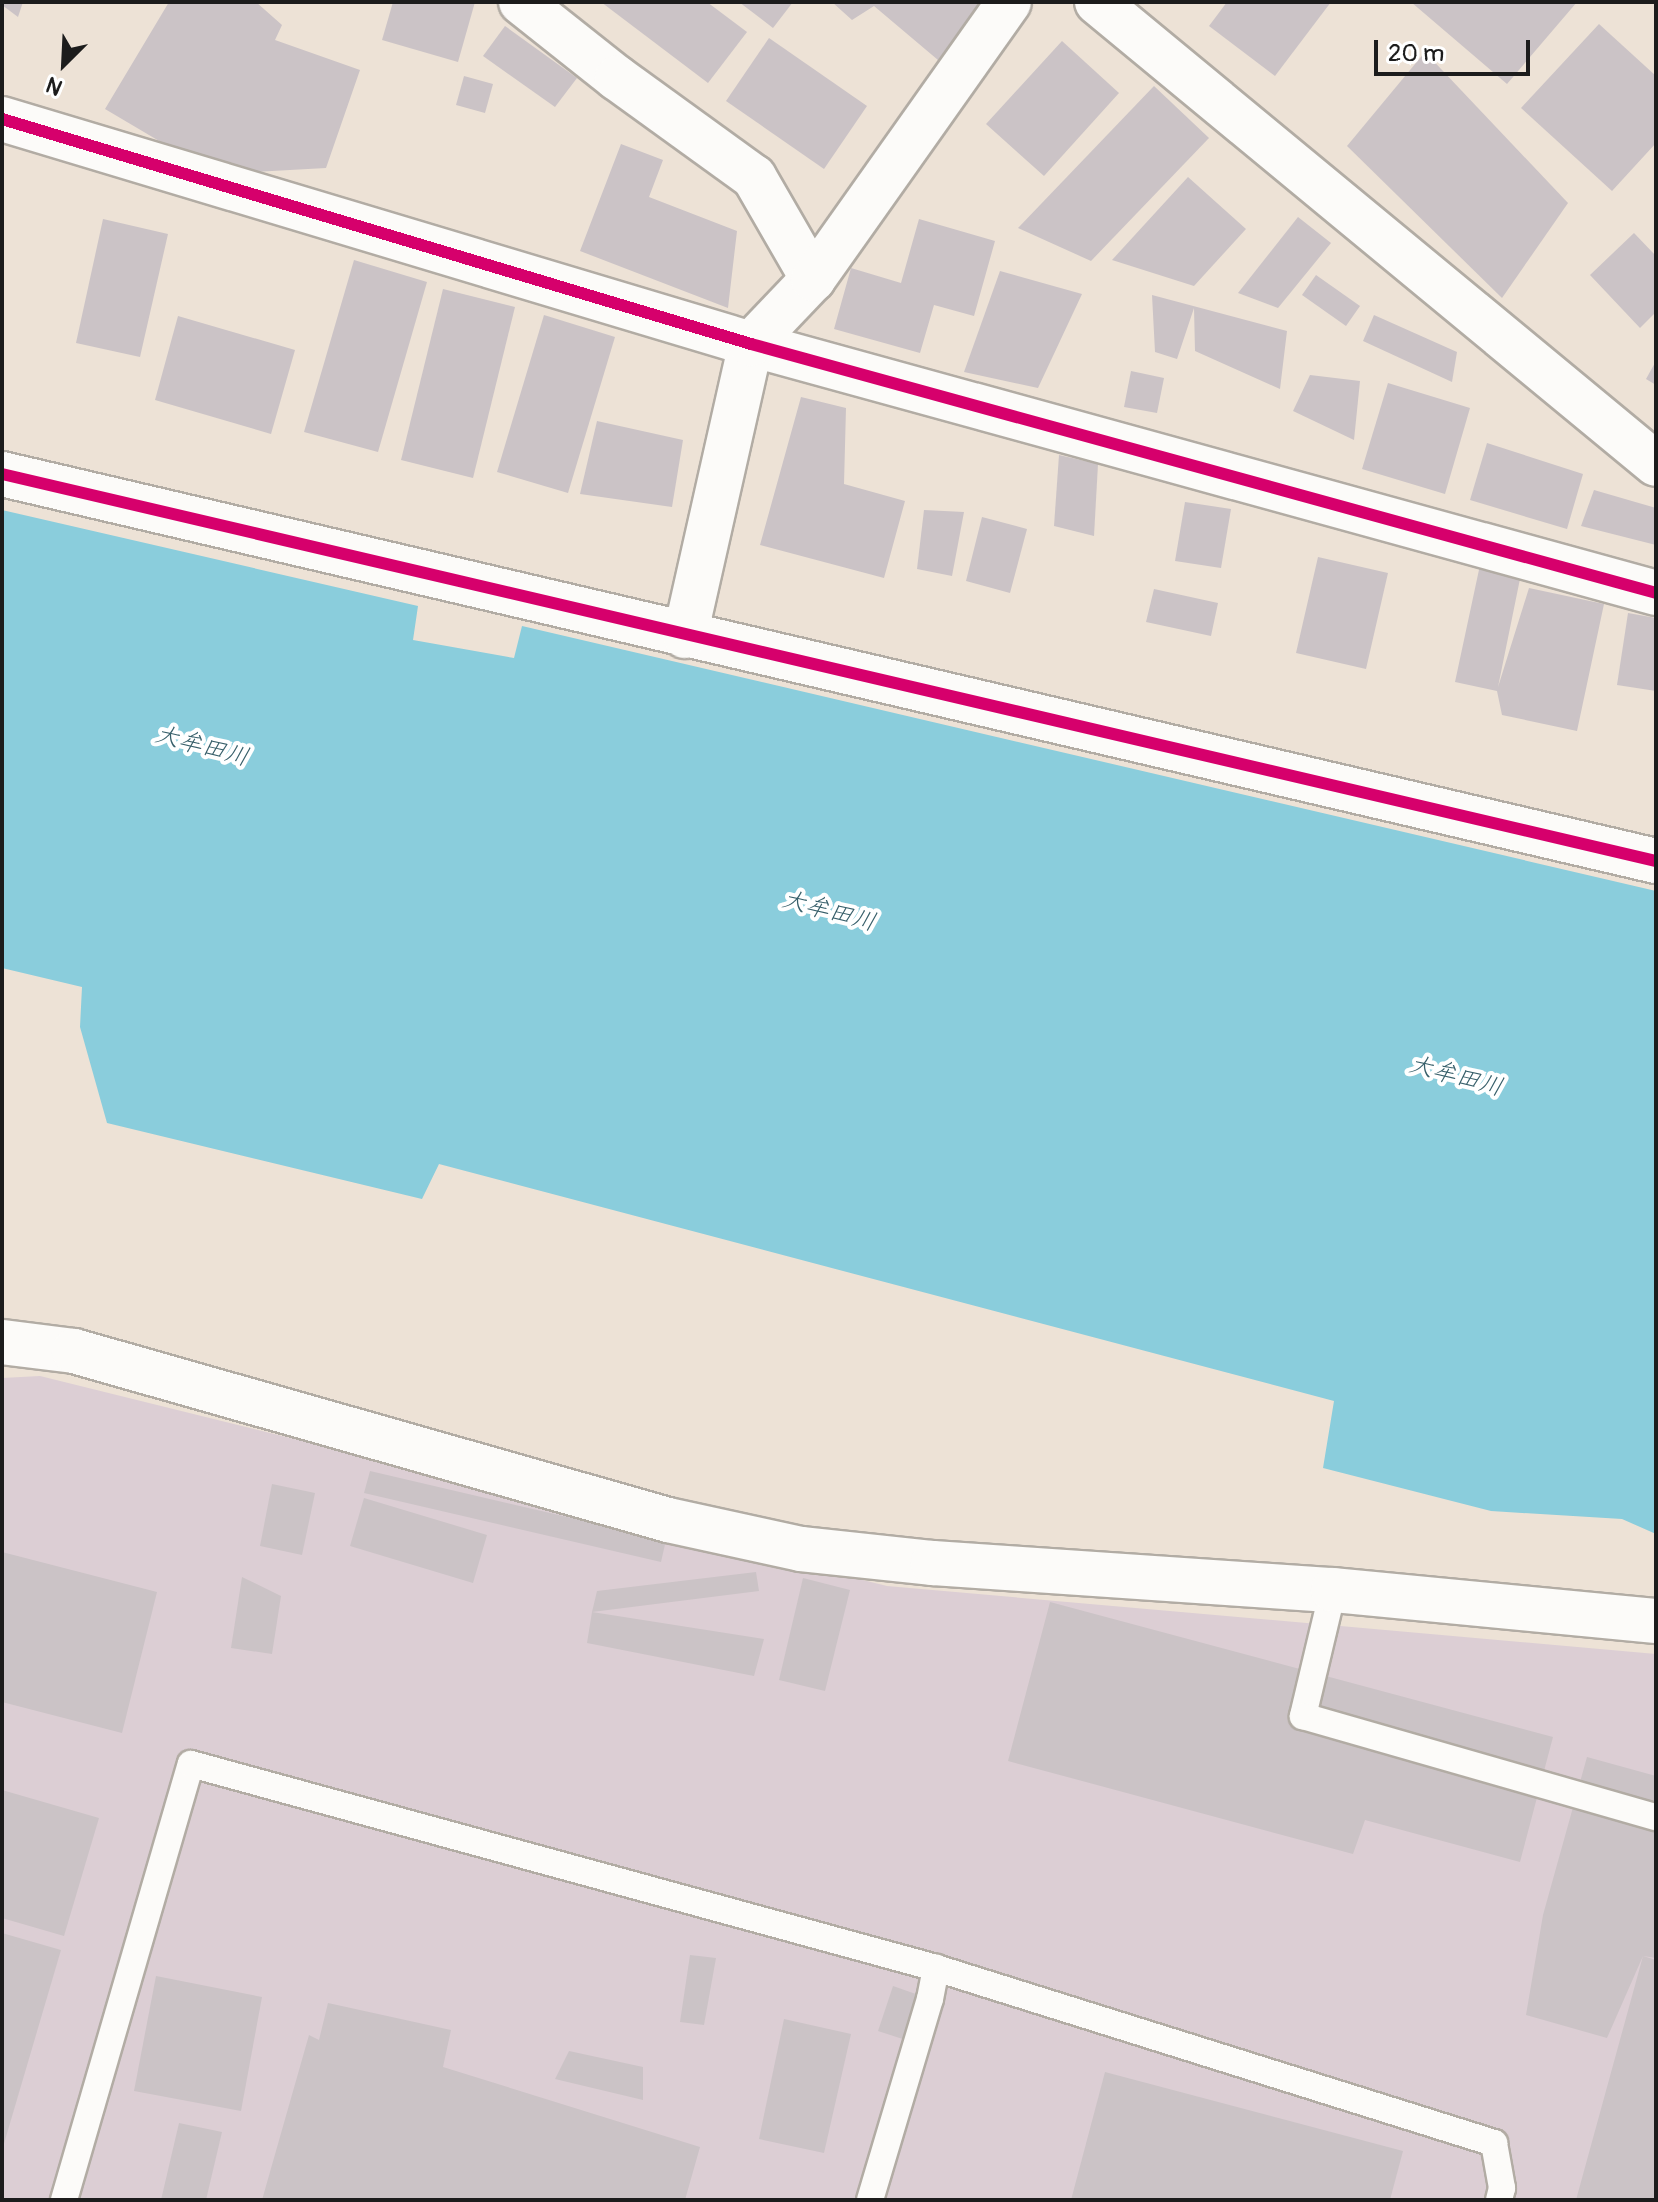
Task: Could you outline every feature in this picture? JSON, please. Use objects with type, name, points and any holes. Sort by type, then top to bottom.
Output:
[{"type":"street","points":[[521,2],[617,78],[754,177],[813,279]]},
{"type":"street","points":[[685,636],[751,344],[813,279],[1009,2]]},
{"type":"street","points":[[1097,2],[1656,464]]},
{"type":"street","points":[[2,119],[751,344],[1656,593]]},
{"type":"street","points":[[2,474],[1656,861]]},
{"type":"street","points":[[2,1342],[74,1351],[668,1520],[801,1549],[948,1565],[1333,1590],[1656,1621]]},
{"type":"lane","points":[[1333,1590],[1303,1716],[1656,1817]]},
{"type":"lane","points":[[64,2200],[191,1764],[936,1968],[1494,2143],[1502,2188],[1499,2200]]},
{"type":"lane","points":[[870,2200],[930,1999],[936,1968]]},
{"type":"shaded area","points":[[40,1376],[887,1586],[1656,1654],[1656,2200],[2,2200],[2,1378]]},
{"type":"water","name":"大牟田川","points":[[2,510],[418,606],[413,640],[514,658],[522,626],[1656,891],[1656,1534],[1622,1519],[1491,1511],[1323,1468],[1334,1401],[439,1164],[422,1199],[107,1123],[80,1027],[82,987],[2,968]]},
{"type":"building","points":[[2,2],[23,2],[18,17],[2,5]]},
{"type":"building","points":[[169,2],[256,2],[282,25],[275,40],[360,70],[326,168],[215,174],[105,109]]},
{"type":"building","points":[[393,2],[475,2],[458,62],[382,40]]},
{"type":"building","points":[[601,2],[707,2],[747,32],[708,83]]},
{"type":"building","points":[[739,2],[793,2],[773,28]]},
{"type":"building","points":[[832,2],[987,2],[938,60],[874,6],[852,20]]},
{"type":"building","points":[[1227,2],[1331,2],[1275,76],[1209,26]]},
{"type":"building","points":[[1411,2],[1577,2],[1507,84]]},
{"type":"building","points":[[1599,24],[1656,76],[1656,143],[1612,191],[1521,108]]},
{"type":"building","points":[[505,26],[577,78],[555,107],[483,56]]},
{"type":"building","points":[[769,38],[867,106],[824,169],[726,101]]},
{"type":"building","points":[[1062,41],[1119,93],[1044,176],[986,124]]},
{"type":"building","points":[[1425,52],[1568,203],[1502,298],[1347,146]]},
{"type":"building","points":[[464,76],[493,84],[485,113],[456,105]]},
{"type":"building","points":[[1154,86],[1209,138],[1091,261],[1018,228]]},
{"type":"building","points":[[621,144],[663,160],[649,197],[737,231],[728,308],[580,251]]},
{"type":"building","points":[[1188,177],[1246,229],[1194,286],[1112,260]]},
{"type":"building","points":[[1298,217],[1331,243],[1278,308],[1238,293]]},
{"type":"building","points":[[103,219],[168,234],[140,357],[76,343]]},
{"type":"building","points":[[919,219],[995,241],[974,316],[934,305],[920,353],[834,329],[851,268],[901,283]]},
{"type":"building","points":[[1634,233],[1656,256],[1656,312],[1640,328],[1590,275]]},
{"type":"building","points":[[354,260],[427,282],[378,452],[304,432]]},
{"type":"building","points":[[1000,271],[1082,294],[1038,388],[964,372]]},
{"type":"building","points":[[1316,275],[1360,306],[1346,326],[1302,295]]},
{"type":"building","points":[[443,289],[515,307],[473,478],[401,460]]},
{"type":"building","points":[[1152,295],[1287,331],[1280,389],[1195,351],[1194,308],[1177,359],[1155,352]]},
{"type":"building","points":[[544,315],[615,337],[568,493],[497,472]]},
{"type":"building","points":[[1374,315],[1457,352],[1452,382],[1363,341]]},
{"type":"building","points":[[178,316],[295,350],[271,434],[155,400]]},
{"type":"building","points":[[1656,361],[1656,385],[1646,379]]},
{"type":"building","points":[[1131,371],[1164,378],[1157,413],[1124,407]]},
{"type":"building","points":[[1310,375],[1360,381],[1354,440],[1293,411]]},
{"type":"building","points":[[1388,383],[1470,408],[1445,494],[1362,469]]},
{"type":"building","points":[[801,397],[846,408],[844,484],[905,501],[884,578],[760,545]]},
{"type":"building","points":[[597,421],[683,440],[672,507],[580,494]]},
{"type":"building","points":[[1487,443],[1583,474],[1567,529],[1470,500]]},
{"type":"building","points":[[1059,455],[1098,464],[1094,536],[1054,526]]},
{"type":"building","points":[[1594,490],[1656,508],[1656,545],[1581,526]]},
{"type":"building","points":[[1185,502],[1231,509],[1221,568],[1175,561]]},
{"type":"building","points":[[924,510],[964,512],[952,576],[917,569]]},
{"type":"building","points":[[982,517],[1027,529],[1010,593],[966,581]]},
{"type":"building","points":[[1318,557],[1388,573],[1366,669],[1296,653]]},
{"type":"building","points":[[1480,565],[1521,574],[1498,687],[1529,588],[1604,604],[1577,731],[1502,715],[1497,691],[1455,682]]},
{"type":"building","points":[[1154,589],[1218,603],[1211,636],[1146,622]]},
{"type":"building","points":[[1628,613],[1656,618],[1656,691],[1617,685]]},
{"type":"building","points":[[370,1471],[666,1540],[661,1562],[364,1493]]},
{"type":"building","points":[[272,1484],[315,1493],[302,1555],[260,1546]]},
{"type":"building","points":[[364,1498],[487,1535],[473,1583],[350,1546]]},
{"type":"building","points":[[2,1552],[157,1592],[122,1733],[2,1702]]},
{"type":"building","points":[[756,1572],[759,1591],[592,1612],[597,1591]]},
{"type":"building","points":[[242,1577],[281,1596],[272,1654],[231,1648]]},
{"type":"building","points":[[803,1578],[850,1590],[825,1691],[779,1680]]},
{"type":"building","points":[[1050,1602],[1553,1737],[1520,1862],[1365,1820],[1353,1854],[1008,1761]]},
{"type":"building","points":[[592,1612],[764,1639],[754,1676],[587,1643]]},
{"type":"building","points":[[1587,1757],[1656,1776],[1656,1958],[1643,1956],[1607,2038],[1526,2015],[1543,1915]]},
{"type":"building","points":[[2,1790],[99,1818],[64,1936],[2,1918]]},
{"type":"building","points":[[2,1933],[61,1950],[3,2147],[2,2147]]},
{"type":"building","points":[[690,1955],[716,1958],[704,2025],[680,2022]]},
{"type":"building","points":[[1643,1956],[1656,1960],[1656,2200],[1576,2200]]},
{"type":"building","points":[[156,1976],[262,1997],[241,2111],[134,2091]]},
{"type":"building","points":[[893,1986],[930,1999],[915,2043],[878,2031]]},
{"type":"building","points":[[328,2003],[451,2030],[443,2067],[700,2147],[685,2200],[262,2200],[309,2035],[319,2040]]},
{"type":"building","points":[[784,2019],[851,2034],[824,2153],[759,2139]]},
{"type":"building","points":[[569,2051],[643,2067],[643,2100],[555,2079]]},
{"type":"building","points":[[1105,2072],[1403,2151],[1390,2200],[1071,2200]]},
{"type":"building","points":[[179,2123],[222,2132],[206,2200],[161,2200]]},
{"type":"cycle path","points":[[2,119],[751,344],[1656,593]]},
{"type":"cycle path","points":[[2,474],[1656,861]]}]
